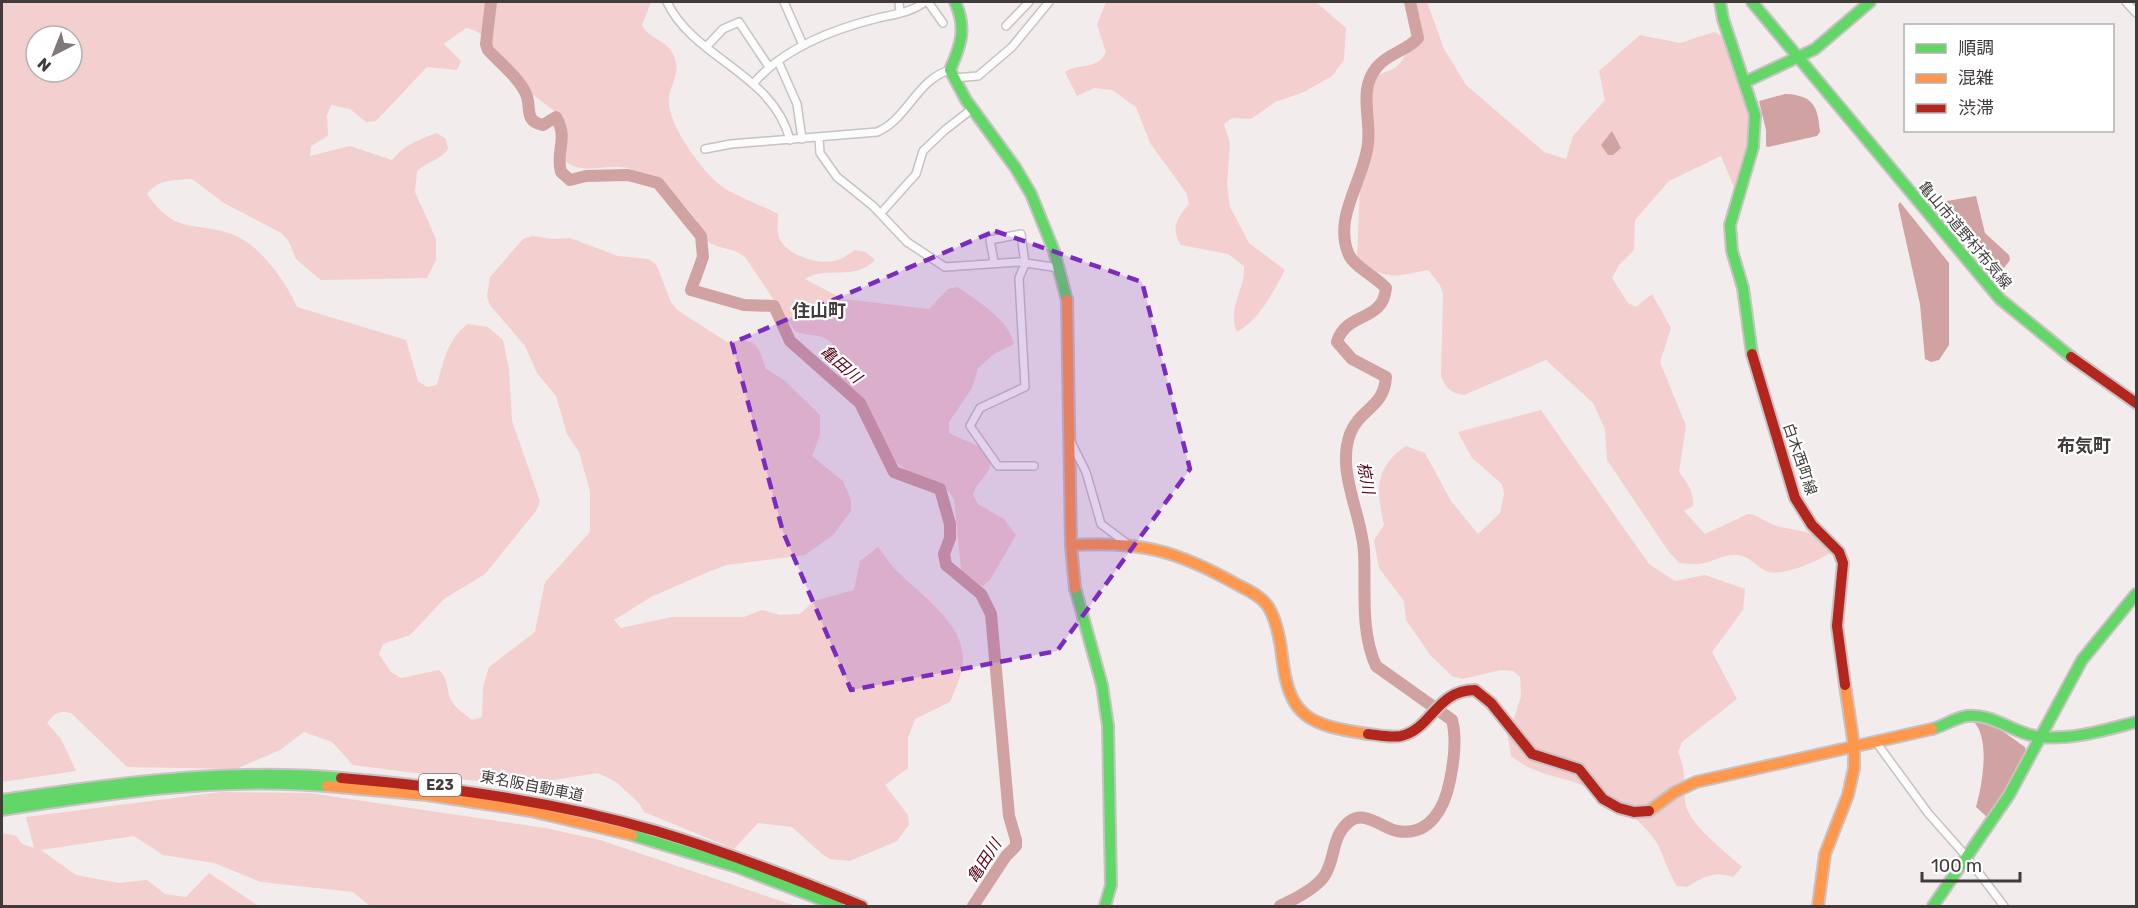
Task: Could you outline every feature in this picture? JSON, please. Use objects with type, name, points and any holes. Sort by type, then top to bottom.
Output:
[{"type":"main road","points":[[955,2],[963,18],[964,32],[952,74],[972,109],[1024,181],[1059,268],[1067,301],[1071,545],[1075,587],[1102,685],[1108,726],[1112,852],[1111,885],[1105,906]]},
{"type":"main road","name":"白木西町線","points":[[1720,2],[1723,20],[1755,115],[1755,133],[1750,161],[1731,216],[1732,251],[1743,288],[1752,356],[1795,498],[1812,525],[1842,558],[1843,571],[1837,610],[1838,643],[1854,746],[1853,778],[1825,854],[1818,906]]},
{"type":"main road","points":[[1752,2],[1798,57]]},
{"type":"main road","points":[[1745,82],[1798,57],[1835,34],[1870,2]]},
{"type":"main road","name":"亀山市道野村布気線","points":[[1798,57],[2000,299],[2074,362],[2136,403]]},
{"type":"main road","points":[[1071,545],[1127,544],[1191,560],[1260,597],[1274,619],[1288,697],[1297,708],[1315,721],[1333,728],[1396,738],[1410,733],[1444,700],[1461,689],[1480,692],[1532,754],[1579,769],[1603,799],[1634,812],[1648,811],[1675,792],[1696,782],[1936,728],[1974,715],[2040,737],[2088,734],[2136,722]]},
{"type":"main road","points":[[1933,906],[2009,795],[2082,660],[2136,594]]},
{"type":"main road","name":"東名阪自動車道","points":[[2,800],[90,786],[220,775],[355,777],[455,787],[549,803],[659,831],[765,866],[862,906]]},
{"type":"main road","name":"東名阪自動車道","points":[[2,810],[92,796],[219,785],[305,785],[405,791],[506,805],[604,826],[721,861],[838,906]]},
{"type":"street","points":[[667,2],[680,21],[753,84],[784,120],[789,140]]},
{"type":"street","points":[[784,2],[803,45]]},
{"type":"street","points":[[899,2],[900,14]]},
{"type":"street","points":[[753,84],[769,67],[803,45],[854,25],[911,11],[926,2],[943,23]]},
{"type":"street","points":[[1006,26],[1029,2]]},
{"type":"street","points":[[705,149],[731,144],[819,138],[882,130],[937,73],[978,76],[1012,47],[1049,2]]},
{"type":"street","points":[[2126,2],[2136,14]]},
{"type":"street","points":[[707,46],[723,29],[739,22],[769,67]]},
{"type":"street","points":[[778,61],[797,104],[802,139]]},
{"type":"street","points":[[881,213],[914,176],[923,151],[972,109]]},
{"type":"street","points":[[819,138],[820,153],[837,177],[881,213],[882,218],[907,242],[945,267],[994,262],[1059,268]]},
{"type":"street","points":[[994,262],[990,240],[1021,234],[1025,264],[1019,278],[1024,387],[980,408],[970,426],[998,466],[1034,466]]},
{"type":"street","points":[[1069,439],[1086,472],[1101,524],[1127,544]]},
{"type":"street","points":[[1876,742],[1929,813],[1966,856],[2004,906]]},
{"type":"highlighted area","points":[[995,231],[1142,282],[1190,469],[1057,651],[851,690],[783,532],[732,343]]},
{"type":"shaded area","points":[[2,2],[651,2],[642,25],[672,52],[677,67],[669,98],[671,115],[682,138],[698,162],[724,188],[778,214],[778,231],[781,241],[794,253],[812,260],[830,261],[840,259],[855,250],[866,252],[875,260],[867,267],[858,270],[821,273],[805,279],[843,299],[929,309],[948,289],[958,287],[999,318],[1011,335],[1014,344],[994,354],[978,368],[972,388],[949,422],[949,433],[978,446],[989,456],[991,463],[988,471],[973,495],[978,504],[1004,519],[1016,535],[990,580],[983,586],[966,579],[961,569],[954,499],[941,485],[903,468],[896,462],[886,448],[862,400],[837,378],[839,360],[833,344],[822,337],[794,330],[745,257],[707,241],[692,213],[676,197],[647,176],[628,168],[580,168],[565,161],[559,151],[556,112],[523,85],[482,34],[466,28],[444,44],[461,61],[457,70],[427,67],[376,121],[366,122],[350,109],[331,105],[327,115],[328,136],[311,146],[310,156],[350,146],[392,160],[407,146],[424,138],[437,133],[446,139],[448,149],[445,153],[417,171],[415,192],[436,239],[436,260],[427,278],[321,280],[296,259],[288,240],[281,233],[224,203],[192,179],[173,180],[156,185],[147,194],[158,208],[178,222],[220,230],[234,235],[253,247],[271,265],[297,307],[406,340],[418,381],[427,387],[437,385],[451,343],[468,324],[488,327],[503,340],[509,369],[512,421],[540,501],[536,511],[485,574],[444,599],[410,635],[383,644],[379,654],[391,672],[401,678],[439,670],[454,705],[472,720],[482,717],[483,687],[489,667],[535,632],[545,582],[590,532],[590,491],[579,452],[567,434],[556,396],[537,373],[525,346],[490,305],[487,296],[490,277],[523,239],[533,236],[552,239],[570,238],[618,256],[648,259],[656,264],[671,302],[677,310],[727,342],[750,341],[758,348],[766,369],[784,380],[820,415],[820,435],[812,456],[843,481],[851,500],[851,511],[833,535],[805,555],[727,565],[651,597],[614,620],[621,628],[671,617],[744,617],[762,610],[780,615],[800,614],[814,601],[854,590],[860,561],[878,547],[896,570],[950,623],[962,648],[961,672],[950,702],[915,719],[908,738],[908,768],[885,785],[908,815],[909,825],[897,841],[850,861],[830,859],[792,827],[758,823],[734,849],[644,812],[639,803],[616,782],[598,773],[516,786],[353,765],[332,742],[304,732],[280,750],[236,769],[127,767],[71,713],[60,712],[47,723],[61,739],[76,771],[2,782]]},
{"type":"shaded area","points":[[1106,2],[1316,2],[1346,28],[1344,60],[1332,76],[1304,92],[1275,102],[1251,119],[1232,118],[1224,124],[1230,143],[1227,185],[1230,207],[1249,243],[1285,270],[1271,296],[1253,320],[1237,332],[1234,315],[1244,266],[1228,254],[1181,245],[1176,233],[1176,223],[1189,204],[1187,194],[1150,143],[1136,107],[1112,90],[1094,88],[1077,96],[1065,72],[1098,62],[1106,52],[1097,25]]},
{"type":"shaded area","points":[[1411,2],[1427,2],[1444,49],[1466,85],[1544,152],[1566,159],[1573,136],[1605,100],[1599,71],[1640,35],[1680,43],[1714,32],[1728,39],[1750,112],[1750,129],[1736,192],[1721,156],[1669,181],[1635,220],[1634,250],[1619,265],[1612,278],[1628,303],[1636,307],[1652,294],[1671,328],[1660,362],[1686,426],[1679,472],[1691,492],[1693,506],[1684,511],[1705,534],[1752,514],[1774,525],[1813,535],[1826,544],[1831,552],[1809,564],[1772,573],[1739,555],[1728,555],[1698,564],[1679,563],[1669,552],[1607,460],[1605,429],[1593,403],[1546,360],[1464,395],[1452,392],[1447,387],[1441,376],[1443,294],[1440,285],[1428,270],[1398,275],[1383,274],[1357,258],[1360,187],[1368,124],[1366,93],[1376,76],[1395,68],[1402,61],[1411,43]]},
{"type":"shaded area","points":[[1785,94],[1802,97],[1812,104],[1818,115],[1820,132],[1817,136],[1768,147],[1759,101]]},
{"type":"shaded area","points":[[1612,131],[1621,148],[1613,155],[1608,155],[1601,145]]},
{"type":"shaded area","points":[[1976,196],[1985,233],[2009,255],[2010,260],[2004,268],[1981,258],[1946,214],[1929,204]]},
{"type":"shaded area","points":[[1900,202],[1949,263],[1949,345],[1939,360],[1931,362],[1925,359],[1920,304],[1898,205]]},
{"type":"shaded area","points":[[1541,410],[1649,564],[1675,581],[1705,575],[1745,589],[1743,610],[1712,652],[1737,699],[1682,742],[1678,752],[1684,771],[1687,810],[1708,837],[1742,867],[1733,877],[1714,875],[1687,887],[1677,886],[1655,840],[1624,809],[1587,787],[1529,768],[1511,756],[1508,737],[1521,696],[1520,677],[1513,671],[1501,670],[1462,679],[1452,676],[1431,656],[1406,620],[1404,601],[1379,568],[1374,540],[1384,525],[1379,491],[1380,481],[1395,454],[1406,446],[1425,453],[1451,501],[1478,534],[1500,513],[1504,494],[1502,484],[1472,458],[1458,432]]},
{"type":"shaded area","points":[[1973,721],[1998,728],[2025,747],[2026,752],[2009,785],[1987,817],[1976,807],[1984,762],[1982,739]]},
{"type":"shaded area","points":[[221,792],[309,793],[545,828],[600,840],[796,906],[370,906],[353,892],[261,882],[214,863],[163,855],[134,836],[41,850],[76,875],[119,883],[147,880],[165,894],[186,897],[209,873],[259,906],[2,906],[2,833],[16,836],[22,844],[34,848],[26,817]]},
{"type":"waterway","name":"亀田川","points":[[491,2],[486,44],[488,50],[523,88],[528,99],[530,117],[533,120],[543,125],[556,117],[562,139],[561,172],[570,180],[586,176],[628,175],[658,183],[701,236],[703,257],[691,290],[744,305],[774,306],[790,341],[860,403],[894,472],[940,489],[950,524],[950,538],[944,554],[946,565],[981,594],[991,614],[1009,816],[1016,840],[1016,846],[1006,856],[973,906]]},
{"type":"waterway","name":"椋川","points":[[1280,906],[1304,893],[1321,880],[1328,868],[1340,833],[1350,821],[1356,818],[1368,819],[1397,831],[1409,832],[1427,825],[1440,810],[1448,790],[1453,765],[1455,742],[1452,720],[1376,666],[1371,652],[1365,610],[1364,552],[1348,478],[1346,448],[1354,425],[1381,395],[1386,377],[1352,359],[1337,342],[1348,325],[1378,307],[1386,288],[1349,255],[1344,227],[1351,198],[1366,157],[1368,143],[1366,104],[1371,76],[1381,62],[1418,38],[1410,2]]},
{"type":"traffic: fast","points":[[955,2],[962,28],[950,70],[966,100],[1015,167],[1031,194],[1054,251],[1067,300]]},
{"type":"traffic: fast","points":[[1720,2],[1723,19],[1755,115],[1753,147],[1730,225],[1732,251],[1743,288],[1752,354]]},
{"type":"traffic: fast","points":[[1752,2],[2000,299],[2071,357]]},
{"type":"traffic: fast","points":[[1745,82],[1815,49],[1870,2]]},
{"type":"traffic: fast","points":[[1075,588],[1102,685],[1108,726],[1111,885],[1105,906]]},
{"type":"traffic: fast","points":[[1933,906],[2009,795],[2082,660],[2136,594]]},
{"type":"traffic: fast","points":[[1932,729],[1962,717],[1977,716],[2031,735],[2053,738],[2089,734],[2136,722]]},
{"type":"traffic: fast","points":[[2,800],[129,783],[214,776],[299,775],[341,778]]},
{"type":"traffic: fast","points":[[2,810],[164,788],[246,784],[327,786]]},
{"type":"traffic: fast","points":[[632,835],[737,867],[838,906]]},
{"type":"traffic: slow","points":[[1067,300],[1071,545],[1075,588]]},
{"type":"traffic: slow","points":[[1071,545],[1117,545],[1156,550],[1194,563],[1254,594],[1266,604],[1274,619],[1285,677],[1297,706],[1317,722],[1368,734]]},
{"type":"traffic: slow","points":[[1818,906],[1825,854],[1848,795],[1854,768],[1854,746],[1845,685]]},
{"type":"traffic: slow","points":[[1649,811],[1675,792],[1696,782],[1932,729]]},
{"type":"traffic: slow","points":[[327,786],[427,795],[531,811],[632,835]]},
{"type":"traffic: jam","points":[[1752,354],[1795,498],[1812,525],[1839,552],[1843,563],[1837,626],[1845,685]]},
{"type":"traffic: jam","points":[[2071,357],[2136,403]]},
{"type":"traffic: jam","points":[[1368,734],[1397,737],[1411,732],[1451,696],[1475,690],[1491,703],[1532,754],[1579,769],[1603,799],[1619,808],[1634,812],[1649,811]]},
{"type":"traffic: jam","points":[[341,778],[500,797],[617,820],[734,857],[862,906]]},
{"type":"district","name":"住山町","points":[[819,311]]},
{"type":"district","name":"布気町","points":[[2084,446]]}]
